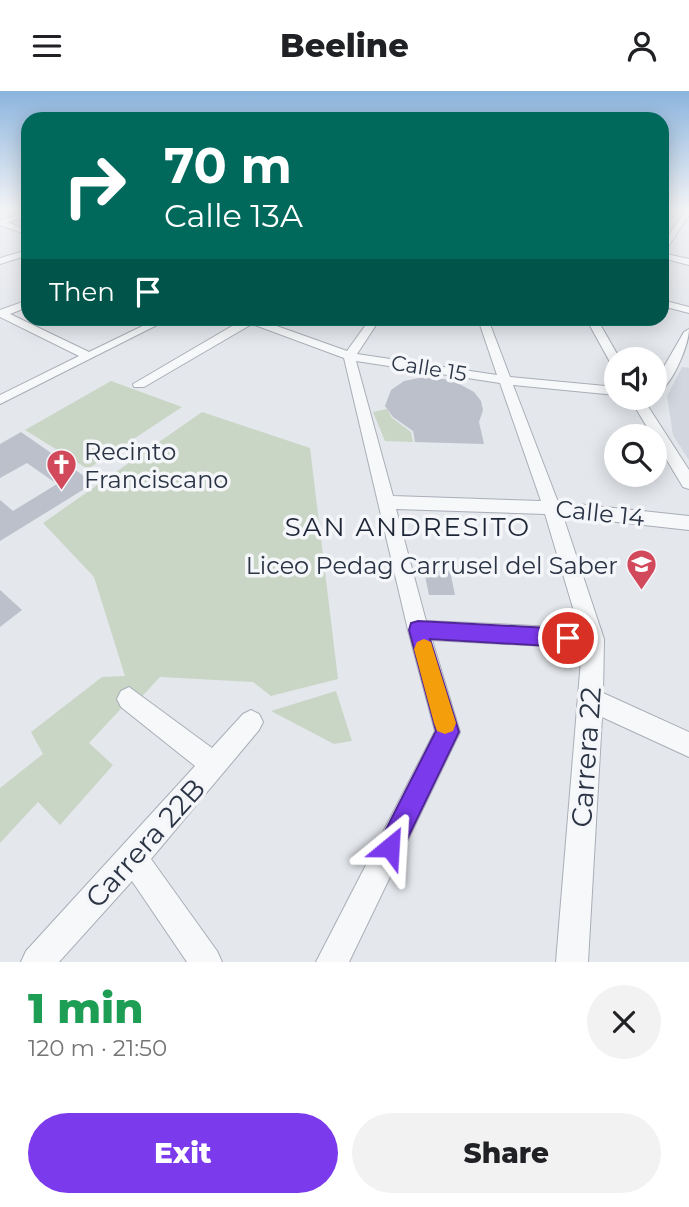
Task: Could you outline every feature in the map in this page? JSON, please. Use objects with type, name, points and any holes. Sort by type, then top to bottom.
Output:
[{"type":"street","points":[[0,261],[21,254]]},
{"type":"street","points":[[669,258],[689,262]]},
{"type":"street","points":[[669,305],[689,310]]},
{"type":"street","points":[[0,314],[21,306]]},
{"type":"street","points":[[0,314],[21,324]]},
{"type":"street","points":[[25,326],[88,356]]},
{"type":"street","points":[[0,400],[150,326]]},
{"type":"street","points":[[139,384],[238,326]]},
{"type":"street","name":"Calle 15","points":[[269,326],[349,356],[504,380],[604,390]]},
{"type":"street","points":[[332,962],[447,732],[418,630],[349,356],[370,326]]},
{"type":"street","name":"Carrera 22","points":[[485,326],[552,508],[593,639],[572,962]]},
{"type":"street","points":[[596,326],[608,347]]},
{"type":"street","points":[[667,371],[689,332]]},
{"type":"street","points":[[643,410],[689,483]]},
{"type":"street","name":"Calle 14","points":[[385,502],[552,508],[689,523]]},
{"type":"street","points":[[418,630],[593,639]]},
{"type":"street","points":[[129,699],[214,765]]},
{"type":"street","points":[[591,701],[689,745]]},
{"type":"street","name":"Carrera 22B","points":[[37,962],[251,722]]},
{"type":"street","points":[[133,857],[206,962]]},
{"type":"shaded area","points":[[682,367],[689,368],[689,460],[673,435],[667,396]]},
{"type":"green space","points":[[111,381],[182,407],[88,469],[25,430]]},
{"type":"green space","points":[[387,409],[392,418],[411,432],[413,442],[385,441],[373,412]]},
{"type":"green space","points":[[202,412],[310,448],[338,679],[271,696],[253,682],[160,677],[135,704],[129,700],[89,743],[113,765],[60,825],[38,802],[0,843],[0,788],[43,754],[31,732],[102,677],[125,676],[94,577],[43,523]]},
{"type":"green space","points":[[336,691],[352,741],[334,744],[271,711]]},
{"type":"building","points":[[424,377],[452,380],[474,392],[481,401],[483,410],[479,422],[484,444],[415,442],[413,431],[393,417],[385,406],[391,390],[404,381]]},
{"type":"building","name":"Recinto Franciscano","points":[[21,432],[94,483],[0,541],[0,500],[13,511],[57,484],[27,463],[0,478],[0,444]]},
{"type":"building","points":[[424,571],[450,571],[455,595],[429,595]]},
{"type":"building","points":[[0,590],[22,610],[0,627]]},
{"type":"slow traffic","points":[[424,649],[445,723]]},
{"type":"place","name":"Recinto Franciscano","points":[[61,492]]},
{"type":"place","name":"Liceo Pedag Carrusel del Saber","points":[[641,592]]},
{"type":"district","name":"SAN ANDRESITO","points":[[408,527]]},
{"type":"route","points":[[390,847],[447,732],[418,630],[568,638]]}]
